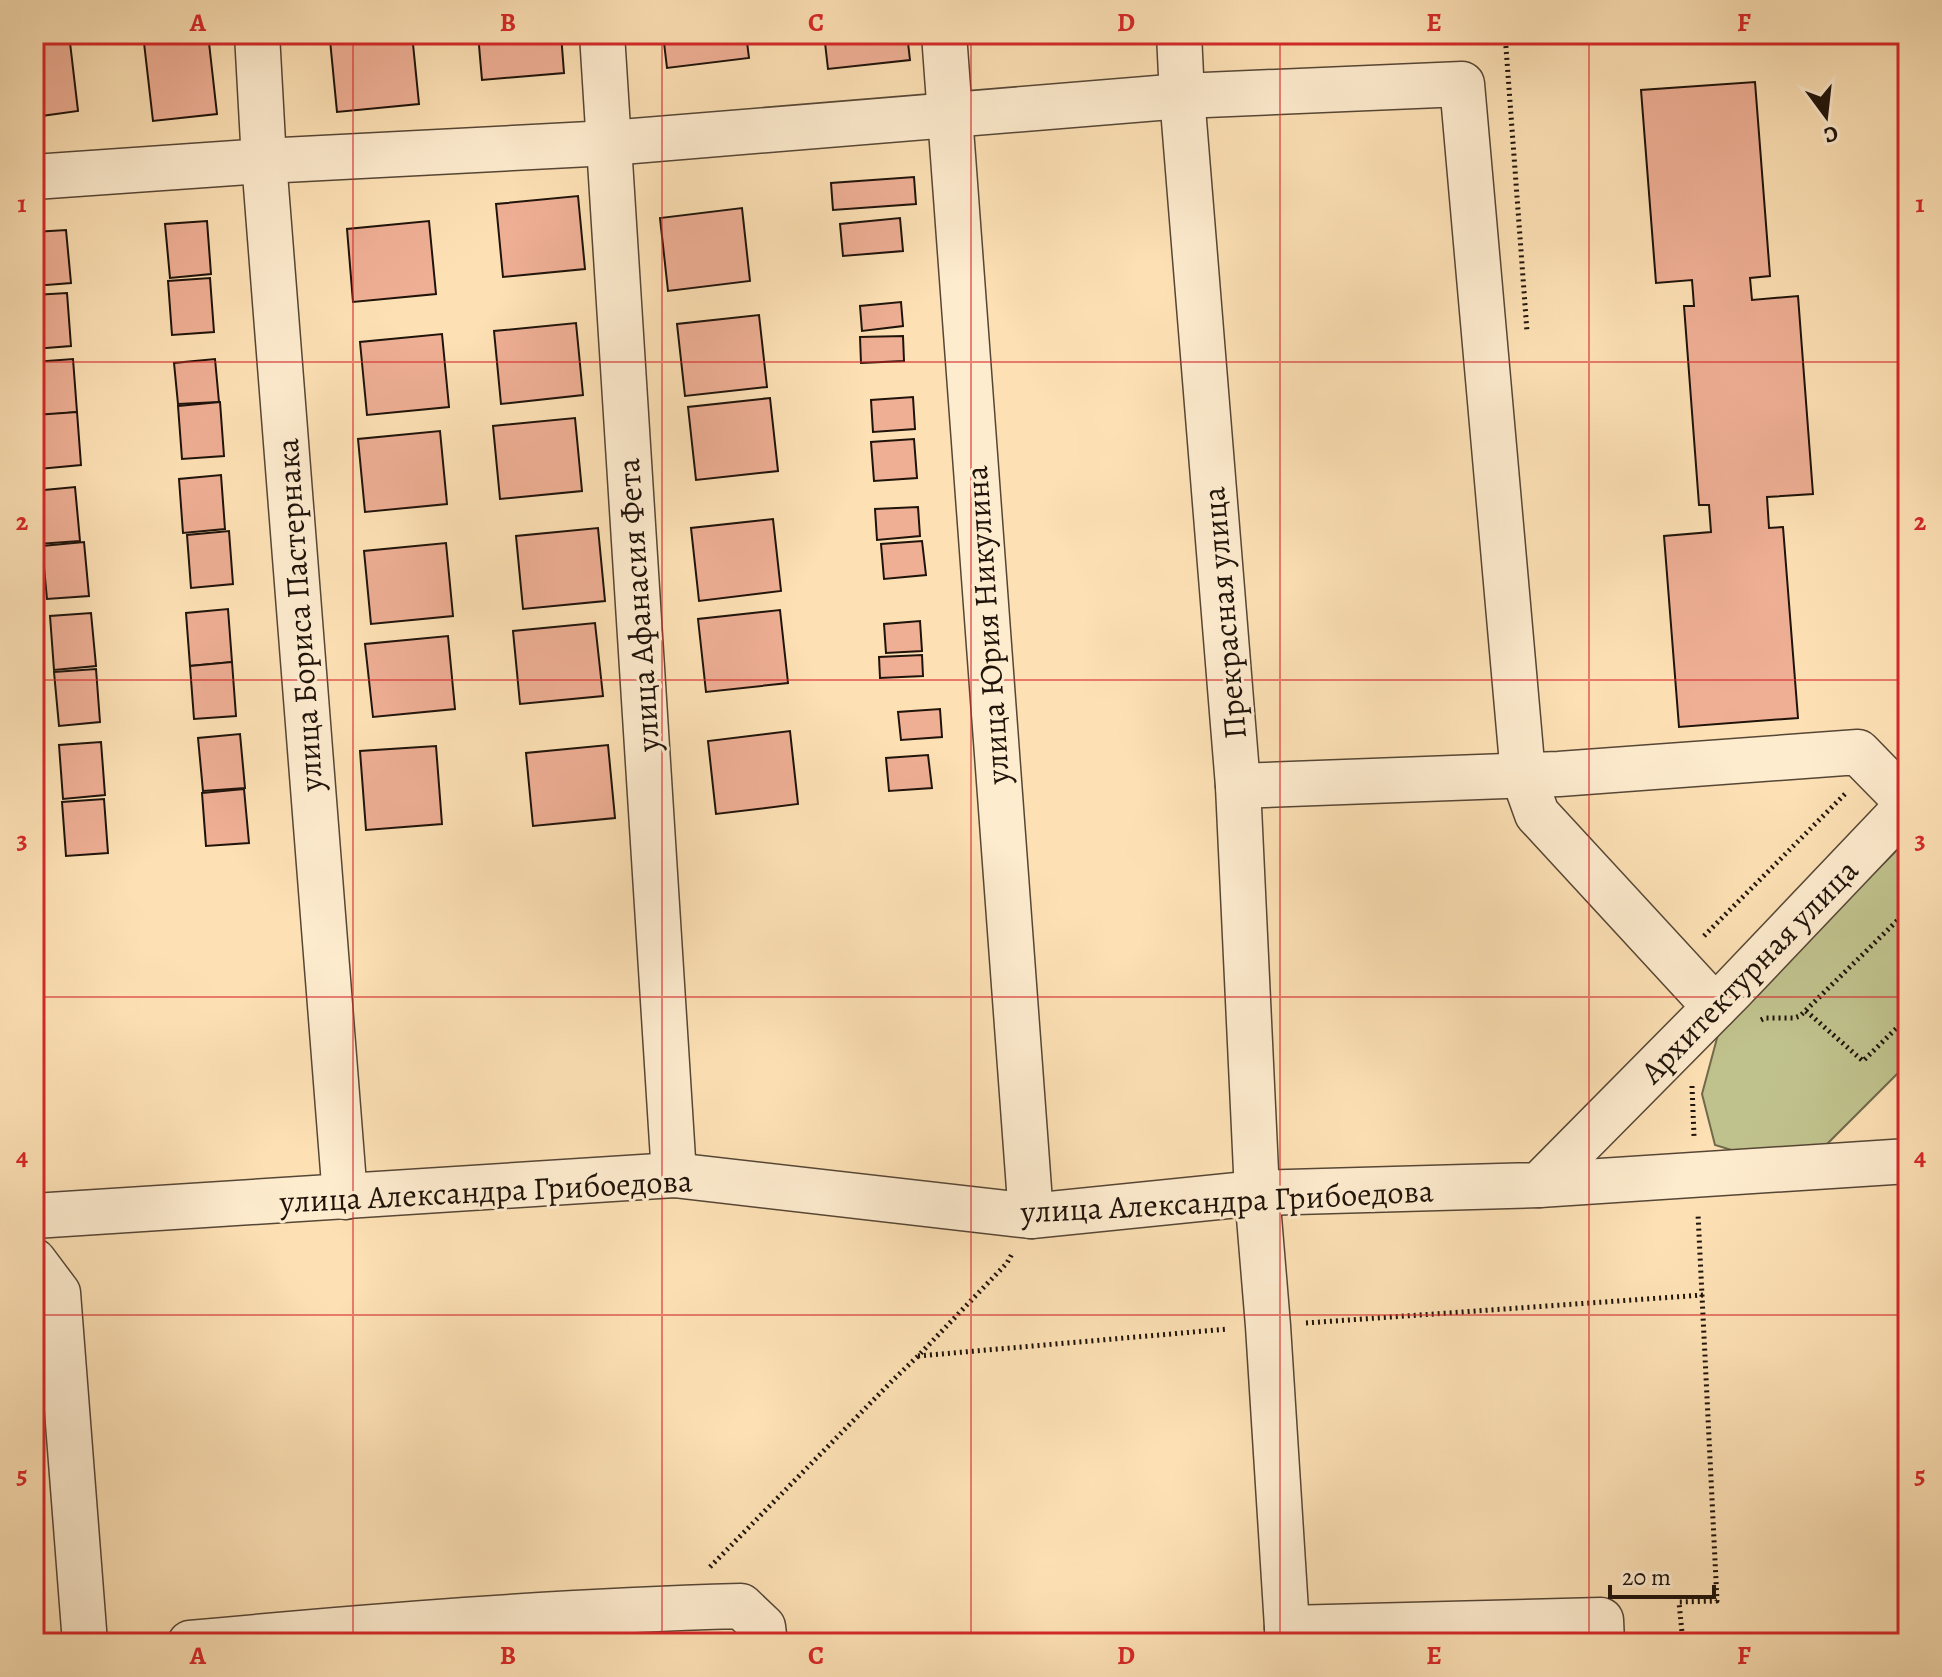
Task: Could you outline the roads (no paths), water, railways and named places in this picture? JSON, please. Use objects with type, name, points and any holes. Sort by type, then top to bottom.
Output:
[{"type":"street","name":"улица Бориса Пастернака","points":[[257,34],[264,161],[345,1197]]},
{"type":"street","name":"улица Афанасия Фета","points":[[602,34],[674,1175]]},
{"type":"street","name":"улица Юрия Никулина","points":[[944,34],[1031,1216]]},
{"type":"street","name":"Прекрасная улица","points":[[1179,34],[1238,786],[1257,1193],[1287,1636]]},
{"type":"street","points":[[34,177],[609,143],[1182,96],[1462,84],[1523,775],[1537,814],[1724,998]]},
{"type":"street","points":[[1238,786],[1559,774],[1858,752],[1908,804]]},
{"type":"street","name":"Архитектурная улица","points":[[1539,1185],[1724,998],[1908,804]]},
{"type":"street","name":"улица Александра Грибоедова","points":[[34,1216],[674,1175],[1031,1216],[1257,1193],[1539,1185],[1908,1161]]},
{"type":"street","points":[[34,1261],[58,1293],[85,1643]]},
{"type":"street","points":[[190,1643],[608,1627],[671,1608],[741,1606],[763,1627],[765,1643]]},
{"type":"street","points":[[1287,1636],[1602,1631]]}]
